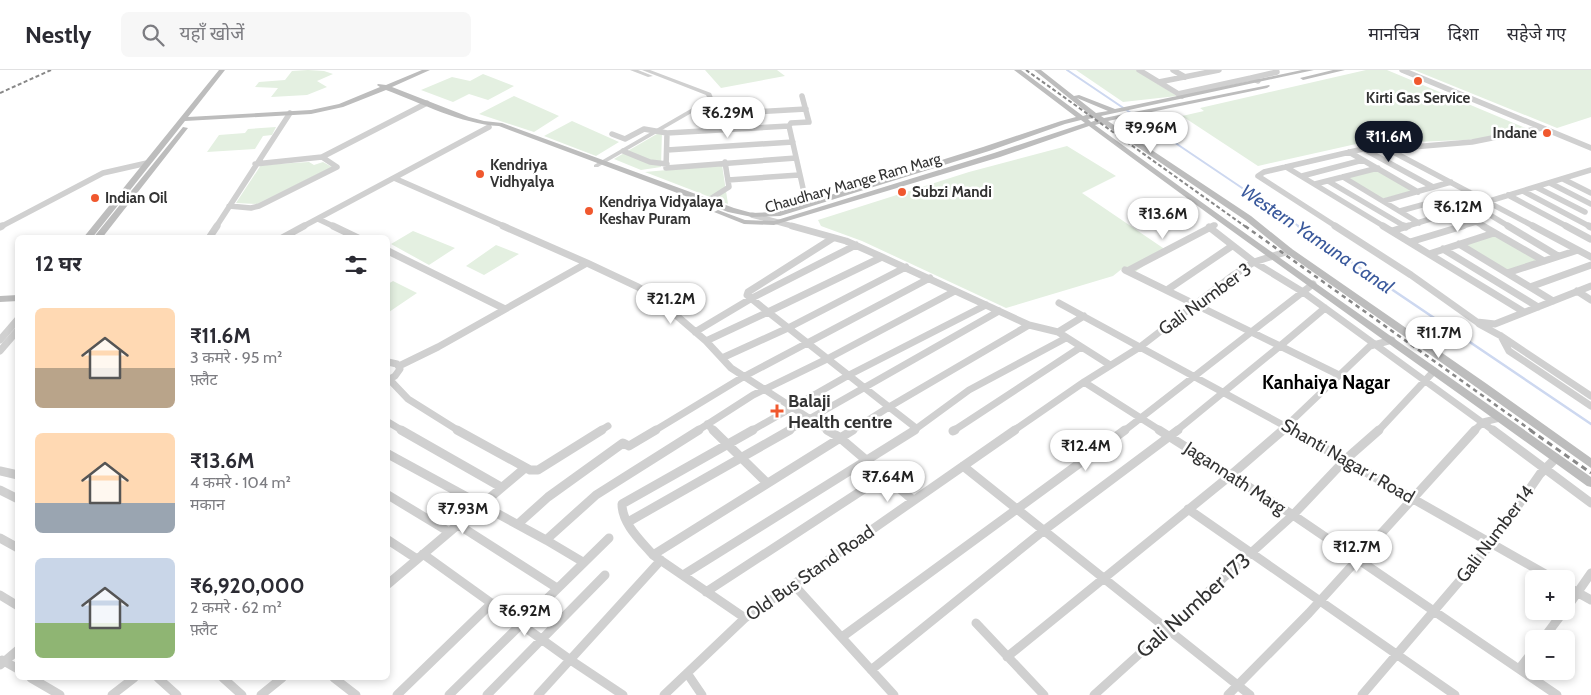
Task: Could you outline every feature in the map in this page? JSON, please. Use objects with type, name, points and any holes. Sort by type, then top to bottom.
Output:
[{"type":"main road","points":[[99,235],[189,117],[222,70]]},
{"type":"main road","points":[[89,235],[147,163],[230,70]]},
{"type":"main road","points":[[189,117],[290,113],[332,109],[373,93],[414,70]]},
{"type":"main road","points":[[189,117],[322,107],[427,70]]},
{"type":"main road","points":[[1017,70],[1082,117],[1102,120],[1199,102],[1342,70]]},
{"type":"main road","points":[[1036,70],[1061,88],[1092,119],[1223,222],[1314,284],[1591,483]]},
{"type":"main road","name":"Chaudhary Mange Ram Marg","points":[[383,86],[486,125],[496,123],[744,222],[774,223],[997,155],[1113,110],[1307,70]]},
{"type":"main road","points":[[1061,88],[1090,102],[1113,110]]},
{"type":"main road","points":[[373,93],[397,91]]},
{"type":"main road","name":"Chaudhary Mange Ram Marg","points":[[597,163],[752,215],[777,214],[1082,117]]},
{"type":"main road","points":[[1102,120],[1248,218],[1289,251],[1591,464]]},
{"type":"main road","points":[[0,299],[15,298]]},
{"type":"main road","points":[[0,305],[15,304]]},
{"type":"street","points":[[597,163],[623,151],[699,104],[704,98],[633,70]]},
{"type":"street","points":[[597,163],[706,104],[711,97],[704,92],[645,70]]},
{"type":"street","points":[[1139,70],[1181,95],[1277,72]]},
{"type":"street","points":[[1172,70],[1185,77]]},
{"type":"street","points":[[1159,82],[1219,70]]},
{"type":"street","points":[[1402,70],[1591,148]]},
{"type":"street","points":[[1251,78],[1258,81]]},
{"type":"street","points":[[612,134],[625,139],[644,128],[654,132],[667,133],[789,126],[791,123],[809,122],[802,96]]},
{"type":"street","points":[[718,102],[721,129]]},
{"type":"street","points":[[255,164],[322,157],[428,103]]},
{"type":"street","points":[[720,114],[806,109]]},
{"type":"street","points":[[211,235],[255,164],[290,113]]},
{"type":"street","points":[[288,235],[394,178],[486,125]]},
{"type":"street","points":[[789,126],[803,188]]},
{"type":"street","points":[[1388,149],[1472,142],[1542,128]]},
{"type":"street","points":[[667,133],[666,168],[796,158]]},
{"type":"street","points":[[667,150],[793,142]]},
{"type":"street","points":[[1591,257],[1379,145],[1264,172],[1258,176],[1411,275],[1477,322],[1591,396]]},
{"type":"street","points":[[1362,148],[1434,187]]},
{"type":"street","points":[[623,151],[650,162],[666,164]]},
{"type":"street","points":[[1349,152],[1418,192]]},
{"type":"street","points":[[229,206],[250,208],[259,206],[337,167],[322,157]]},
{"type":"street","points":[[1302,176],[1363,160]]},
{"type":"street","points":[[707,201],[730,187],[725,162]]},
{"type":"street","points":[[0,227],[103,173],[147,163]]},
{"type":"street","points":[[1286,167],[1524,312]]},
{"type":"street","points":[[1314,184],[1378,168]]},
{"type":"street","points":[[1392,231],[1591,170]]},
{"type":"street","points":[[728,180],[799,175]]},
{"type":"street","points":[[1343,177],[1419,223]]},
{"type":"street","points":[[394,178],[587,263],[638,287],[656,298],[706,341],[743,377],[839,437],[913,500]]},
{"type":"street","points":[[1563,179],[1591,193]]},
{"type":"street","points":[[1328,181],[1406,227]]},
{"type":"street","points":[[1384,201],[1451,182]]},
{"type":"street","points":[[1550,183],[1591,204]]},
{"type":"street","points":[[1582,188],[1591,186]]},
{"type":"street","points":[[1536,187],[1588,211]]},
{"type":"street","points":[[1523,191],[1591,227]]},
{"type":"street","points":[[1400,211],[1469,192]]},
{"type":"street","points":[[1508,196],[1590,240],[1576,249],[1508,273]]},
{"type":"street","points":[[1475,206],[1558,256]]},
{"type":"street","points":[[1457,211],[1544,261]]},
{"type":"street","points":[[1570,216],[1588,211]]},
{"type":"street","points":[[752,215],[774,223],[856,245],[1029,325],[1058,332],[1110,365]]},
{"type":"street","points":[[318,219],[352,235]]},
{"type":"street","points":[[1410,242],[1476,222]]},
{"type":"street","points":[[1339,375],[1126,271],[1212,226],[1232,246],[1303,292],[1426,380],[1591,504]]},
{"type":"street","points":[[1429,254],[1494,232]]},
{"type":"street","points":[[833,238],[748,292],[747,295],[916,428]]},
{"type":"street","points":[[1459,244],[1553,301]]},
{"type":"street","points":[[694,332],[752,298],[856,245]]},
{"type":"street","points":[[1167,290],[1232,246]]},
{"type":"street","points":[[1443,249],[1538,307]]},
{"type":"street","name":"Gali Number 3","points":[[1140,347],[1194,304],[1254,262],[1289,251]]},
{"type":"street","points":[[390,252],[505,309]]},
{"type":"street","points":[[706,341],[882,257]]},
{"type":"street","points":[[399,366],[438,347],[587,263]]},
{"type":"street","points":[[1530,287],[1591,264]]},
{"type":"street","points":[[722,358],[788,328],[906,267]]},
{"type":"street","points":[[518,524],[548,497],[623,443],[629,446],[743,377],[930,278]]},
{"type":"street","points":[[842,637],[1253,333],[1314,284]]},
{"type":"street","points":[[1477,322],[1494,324],[1591,286]]},
{"type":"street","points":[[546,540],[596,495],[707,424],[764,390],[827,359],[954,291]]},
{"type":"street","points":[[1576,291],[1591,300]]},
{"type":"street","name":"Shanti Nagar r Road","points":[[1060,303],[1287,426],[1538,570]]},
{"type":"street","points":[[745,618],[657,557],[628,522],[621,509],[622,504],[849,375],[986,305]]},
{"type":"street","points":[[871,670],[1043,531],[1170,436],[1325,308]]},
{"type":"street","points":[[628,522],[999,311]]},
{"type":"street","points":[[1058,332],[1084,316]]},
{"type":"street","points":[[0,340],[15,322]]},
{"type":"street","points":[[1494,324],[1509,351],[1591,406]]},
{"type":"street","points":[[538,695],[657,557],[839,437],[1029,325]]},
{"type":"street","points":[[0,351],[15,334]]},
{"type":"street","points":[[683,575],[866,461],[969,390],[1066,338]]},
{"type":"street","points":[[1007,656],[1231,475],[1287,426],[1370,346],[1392,340]]},
{"type":"street","points":[[953,431],[1081,347]]},
{"type":"street","name":"Old Bus Stand Road","points":[[664,695],[745,618],[1084,382],[1140,347]]},
{"type":"street","points":[[390,362],[399,366]]},
{"type":"street","points":[[390,379],[398,373],[399,366]]},
{"type":"street","name":"Gali Number 173","points":[[1094,695],[1293,515],[1346,459],[1381,428],[1434,371]]},
{"type":"street","points":[[390,382],[408,399],[447,424],[525,468],[534,471],[608,426]]},
{"type":"street","name":"Jagannath Marg","points":[[1084,382],[1293,515],[1557,695]]},
{"type":"street","points":[[1228,695],[1319,602],[1357,558],[1483,422],[1500,418]]},
{"type":"street","points":[[390,423],[501,487]]},
{"type":"street","points":[[707,424],[767,483]]},
{"type":"street","points":[[390,455],[518,524],[583,562]]},
{"type":"street","name":"Gali Number 14","points":[[1362,695],[1492,543],[1544,469],[1556,458]]},
{"type":"street","points":[[963,466],[1250,695]]},
{"type":"street","points":[[390,582],[525,468]]},
{"type":"street","points":[[0,471],[15,474]]},
{"type":"street","points":[[706,592],[884,476]]},
{"type":"street","points":[[0,490],[15,498]]},
{"type":"street","points":[[390,496],[449,532]]},
{"type":"street","points":[[1188,510],[1455,695]]},
{"type":"street","points":[[457,524],[557,588]]},
{"type":"street","points":[[0,538],[15,546]]},
{"type":"street","points":[[449,695],[609,538]]},
{"type":"street","points":[[390,541],[420,556],[492,603],[542,640],[623,695]]},
{"type":"street","points":[[1575,598],[1591,573]]},
{"type":"street","points":[[487,695],[605,575]]},
{"type":"street","points":[[794,585],[894,695]]},
{"type":"street","points":[[1575,591],[1591,600]]},
{"type":"street","points":[[0,596],[15,604]]},
{"type":"street","points":[[397,695],[492,603]]},
{"type":"street","points":[[1549,630],[1557,620]]},
{"type":"street","points":[[976,623],[1044,695]]},
{"type":"street","points":[[15,652],[1,662],[15,669]]},
{"type":"street","points":[[1519,669],[1525,661]]},
{"type":"street","points":[[687,673],[702,695]]},
{"type":"street","points":[[34,680],[60,695]]},
{"type":"street","points":[[112,695],[131,680]]},
{"type":"street","points":[[160,680],[177,695]]},
{"type":"street","points":[[225,680],[242,695]]},
{"type":"street","points":[[261,695],[276,680]]},
{"type":"street","points":[[335,680],[343,692],[356,695]]},
{"type":"green space","points":[[705,70],[777,70],[785,76],[721,88]]},
{"type":"green space","points":[[1076,70],[1136,70],[1177,96],[1123,102]]},
{"type":"green space","points":[[1366,70],[1387,70],[1528,129],[1485,139],[1393,143],[1383,138],[1258,166],[1182,116],[1204,111],[1200,108]]},
{"type":"green space","points":[[1414,70],[1591,70],[1591,117],[1557,128]]},
{"type":"green space","points":[[292,71],[324,71],[333,74],[317,81],[327,87],[307,95],[271,97],[278,88],[255,87],[259,82],[285,80]]},
{"type":"green space","points":[[483,74],[514,86],[488,100],[469,94],[453,102],[421,90],[452,77],[470,81]]},
{"type":"green space","points":[[514,96],[559,116],[534,132],[479,114]]},
{"type":"green space","points":[[572,121],[619,142],[596,156],[544,136]]},
{"type":"green space","points":[[276,127],[272,135],[263,136],[255,149],[207,152],[219,135],[245,133],[248,129]]},
{"type":"green space","points":[[662,131],[661,167],[641,170],[614,159]]},
{"type":"green space","points":[[1067,146],[1116,176],[1082,193],[1166,250],[1135,272],[1123,268],[1113,276],[1006,308],[862,241],[821,226],[818,220],[969,172]]},
{"type":"green space","points":[[309,162],[314,165],[323,162],[332,167],[257,204],[236,203],[261,165]]},
{"type":"green space","points":[[722,165],[728,204],[645,172]]},
{"type":"green space","points":[[1379,170],[1415,190],[1382,199],[1347,178]]},
{"type":"green space","points":[[413,231],[455,248],[429,265],[391,244]]},
{"type":"green space","points":[[1496,235],[1540,260],[1507,271],[1463,245]]},
{"type":"green space","points":[[496,245],[519,254],[484,275],[466,266]]},
{"type":"green space","points":[[393,281],[417,293],[390,311],[390,283]]},
{"type":"waterway","name":"Western Yamuna Canal","points":[[1067,70],[1300,227]]},
{"type":"waterway","name":"Western Yamuna Canal","points":[[1298,226],[1591,424]]},
{"type":"railway","points":[[0,93],[51,70]]},
{"type":"railway","points":[[1026,70],[1246,227]]},
{"type":"railway","points":[[1245,226],[1532,431]]},
{"type":"railway","points":[[1530,430],[1591,473]]},
{"type":"place","name":"Kirti Gas Service","points":[[1418,81]]},
{"type":"place","name":"Indane","points":[[1547,133]]},
{"type":"place","name":"Kendriya Vidhyalya","points":[[480,174]]},
{"type":"place","name":"Subzi Mandi","points":[[902,192]]},
{"type":"place","name":"Indian Oil","points":[[95,198]]},
{"type":"place","name":"Kendriya Vidyalaya Keshav Puram","points":[[589,211]]},
{"type":"place","name":"Balaji Health centre","points":[[777,411]]},
{"type":"district","name":"Kanhaiya Nagar","points":[[1326,382]]}]
